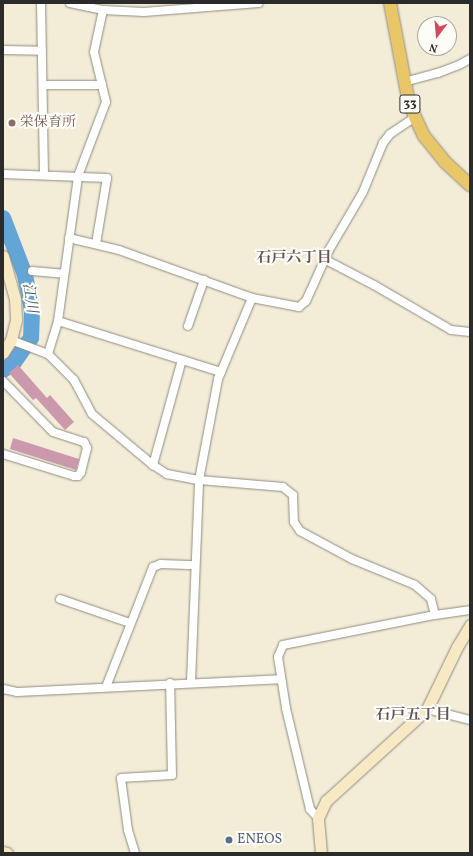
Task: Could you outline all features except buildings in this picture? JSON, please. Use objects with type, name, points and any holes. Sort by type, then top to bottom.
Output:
[{"type":"main road","name":"33","points":[[390,3],[404,82],[414,117],[424,136],[445,162],[470,185]]},
{"type":"street","points":[[41,3],[44,176]]},
{"type":"street","points":[[70,3],[144,12],[259,3]]},
{"type":"street","points":[[48,354],[58,321],[78,176],[106,102],[94,52],[100,6]]},
{"type":"street","points":[[3,50],[42,51]]},
{"type":"street","points":[[404,82],[445,71],[470,59]]},
{"type":"street","points":[[43,85],[102,85]]},
{"type":"street","points":[[69,238],[120,250],[252,298],[299,307],[306,301],[324,259],[363,192],[383,143],[390,134],[414,117]]},
{"type":"street","points":[[3,174],[106,178],[96,244]]},
{"type":"street","points":[[3,256],[15,299],[16,320],[11,340],[3,353]]},
{"type":"street","points":[[324,259],[374,285],[451,330],[470,332]]},
{"type":"street","points":[[32,271],[64,274]]},
{"type":"street","points":[[188,326],[204,280]]},
{"type":"street","points":[[191,682],[199,480],[218,379],[252,298]]},
{"type":"street","points":[[58,321],[221,372]]},
{"type":"street","points":[[11,340],[48,354],[74,380],[92,414],[153,465],[167,474],[199,480],[283,487],[293,495],[294,522],[300,532],[352,559],[415,585],[431,599],[435,615]]},
{"type":"street","points":[[153,465],[182,360]]},
{"type":"street","points":[[3,381],[53,432],[84,442],[88,448],[81,472],[78,476],[3,454]]},
{"type":"street","points":[[106,687],[153,567],[161,564],[195,565]]},
{"type":"street","points":[[60,600],[130,624]]},
{"type":"street","points":[[318,818],[310,809],[286,708],[278,657],[283,645],[435,615],[470,610]]},
{"type":"street","points":[[322,853],[318,818],[326,801],[427,710],[457,647],[470,625]]},
{"type":"street","points":[[3,689],[17,692],[170,683],[281,679]]},
{"type":"street","points":[[135,853],[128,830],[121,778],[172,775],[170,683]]},
{"type":"street","points":[[427,710],[470,720]]},
{"type":"street","points":[[3,852],[7,853]]},
{"type":"waterway","name":"江川","points":[[3,218],[25,275],[32,311],[31,338],[13,364],[3,370]]},
{"type":"place","name":"栄保育所","points":[[12,123]]},
{"type":"place","name":"ENEOS","points":[[229,840]]},
{"type":"district","name":"石戸六丁目","points":[[294,259]]},
{"type":"district","name":"石戸五丁目","points":[[413,716]]}]
